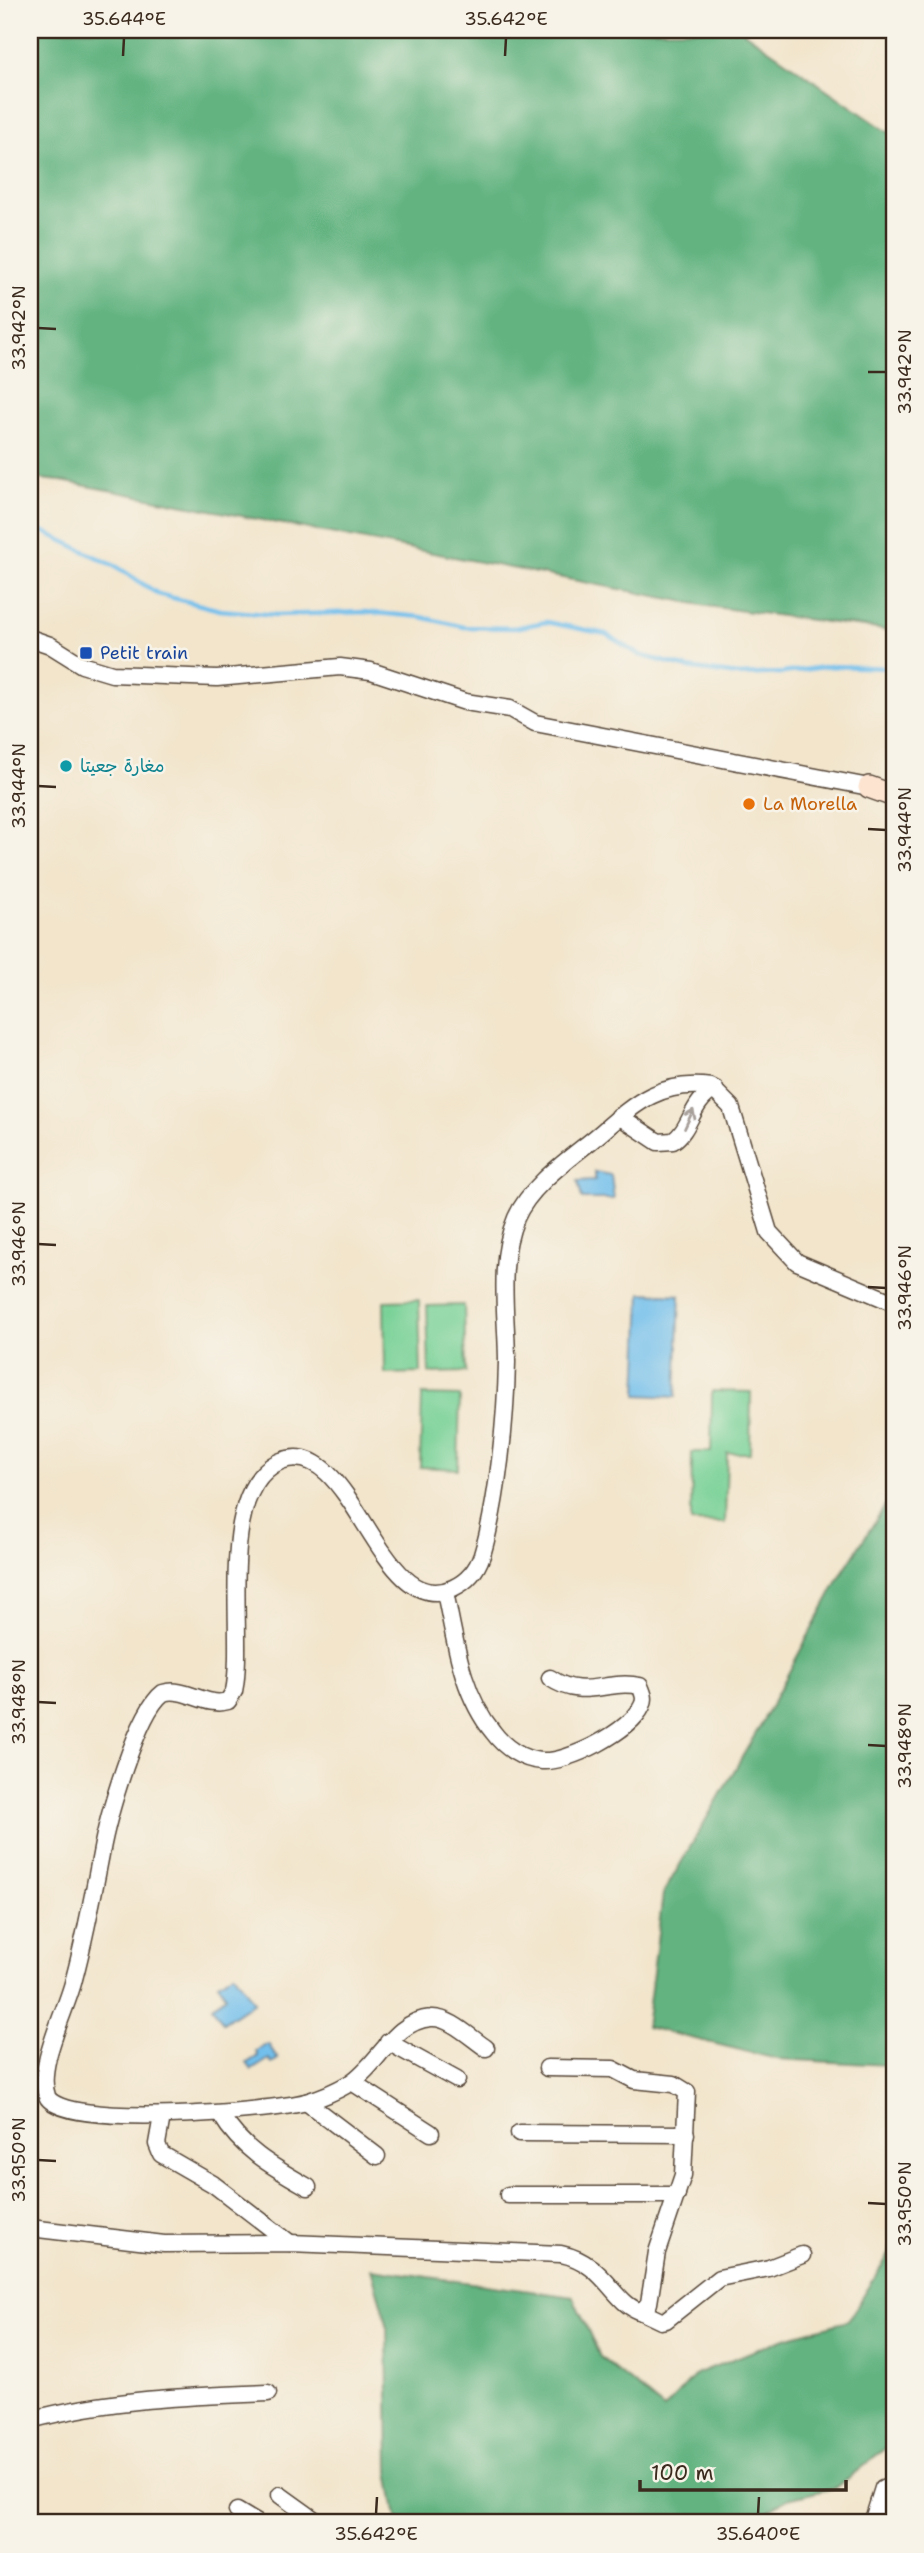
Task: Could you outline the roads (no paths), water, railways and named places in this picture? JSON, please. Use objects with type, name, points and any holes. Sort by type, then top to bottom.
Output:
[{"type":"street","points":[[30,638],[50,645],[82,665],[112,674],[217,678],[340,667],[371,671],[465,702],[510,709],[535,723],[869,788],[894,796]]},
{"type":"street","points":[[486,2048],[442,2019],[432,2018],[411,2025],[388,2042],[352,2082],[306,2102],[221,2115],[162,2116],[58,2106],[47,2096],[45,2078],[48,2060],[73,1983],[115,1793],[139,1732],[163,1693],[172,1690],[215,1703],[228,1701],[232,1696],[236,1682],[238,1541],[244,1512],[257,1480],[281,1461],[305,1460],[316,1464],[332,1478],[406,1580],[432,1592],[445,1592],[473,1574],[482,1557],[492,1508],[505,1397],[506,1271],[509,1238],[517,1216],[533,1193],[619,1116],[640,1099],[667,1089],[699,1085],[715,1089],[731,1107],[769,1232],[783,1249],[797,1262],[894,1303]]},
{"type":"street","points":[[619,1116],[658,1142],[673,1142],[684,1130],[694,1107],[715,1089]]},
{"type":"street","points":[[445,1592],[461,1664],[473,1698],[492,1731],[514,1752],[545,1762],[566,1757],[614,1733],[643,1706],[644,1695],[640,1686],[629,1684],[582,1691],[570,1689],[550,1678]]},
{"type":"street","points":[[388,2042],[457,2080]]},
{"type":"street","points":[[547,2068],[613,2069],[634,2080],[681,2087],[689,2100],[683,2175],[657,2252],[649,2304],[642,2312]]},
{"type":"street","points":[[352,2082],[430,2133]]},
{"type":"street","points":[[306,2102],[377,2156]]},
{"type":"street","points":[[221,2115],[230,2130],[251,2152],[308,2187]]},
{"type":"street","points":[[162,2116],[157,2144],[161,2154],[213,2184],[289,2243]]},
{"type":"street","points":[[519,2133],[687,2134]]},
{"type":"street","points":[[508,2195],[677,2195]]},
{"type":"street","points":[[30,2228],[164,2244],[289,2243],[570,2256],[595,2269],[633,2308],[661,2321],[666,2320],[719,2278],[769,2268],[802,2255]]},
{"type":"street","points":[[30,2420],[93,2404],[268,2393]]},
{"type":"street","points":[[872,2523],[883,2488],[894,2484]]},
{"type":"street","points":[[279,2496],[319,2523]]},
{"type":"street","points":[[237,2511],[257,2523]]},
{"type":"water","points":[[595,1172],[611,1175],[614,1199],[582,1199],[578,1181],[595,1180]]},
{"type":"water","points":[[641,1293],[680,1295],[676,1397],[637,1395]]},
{"type":"water","points":[[234,1973],[254,2002],[223,2023],[212,2006],[226,1996],[218,1983]]},
{"type":"water","points":[[268,2044],[278,2059],[272,2063],[269,2059],[252,2070],[247,2063],[258,2056],[256,2051]]},
{"type":"waterway","points":[[30,525],[117,567],[158,594],[220,610],[276,615],[364,612],[421,617],[464,627],[514,628],[546,622],[606,634],[640,655],[688,668],[738,675],[783,673],[830,666],[894,668]]},
{"type":"place","name":"Petit train","points":[[86,653]]},
{"type":"place","name":"مغارة جعيتا","points":[[66,766]]},
{"type":"place","name":"La Morella","points":[[749,804]]}]
